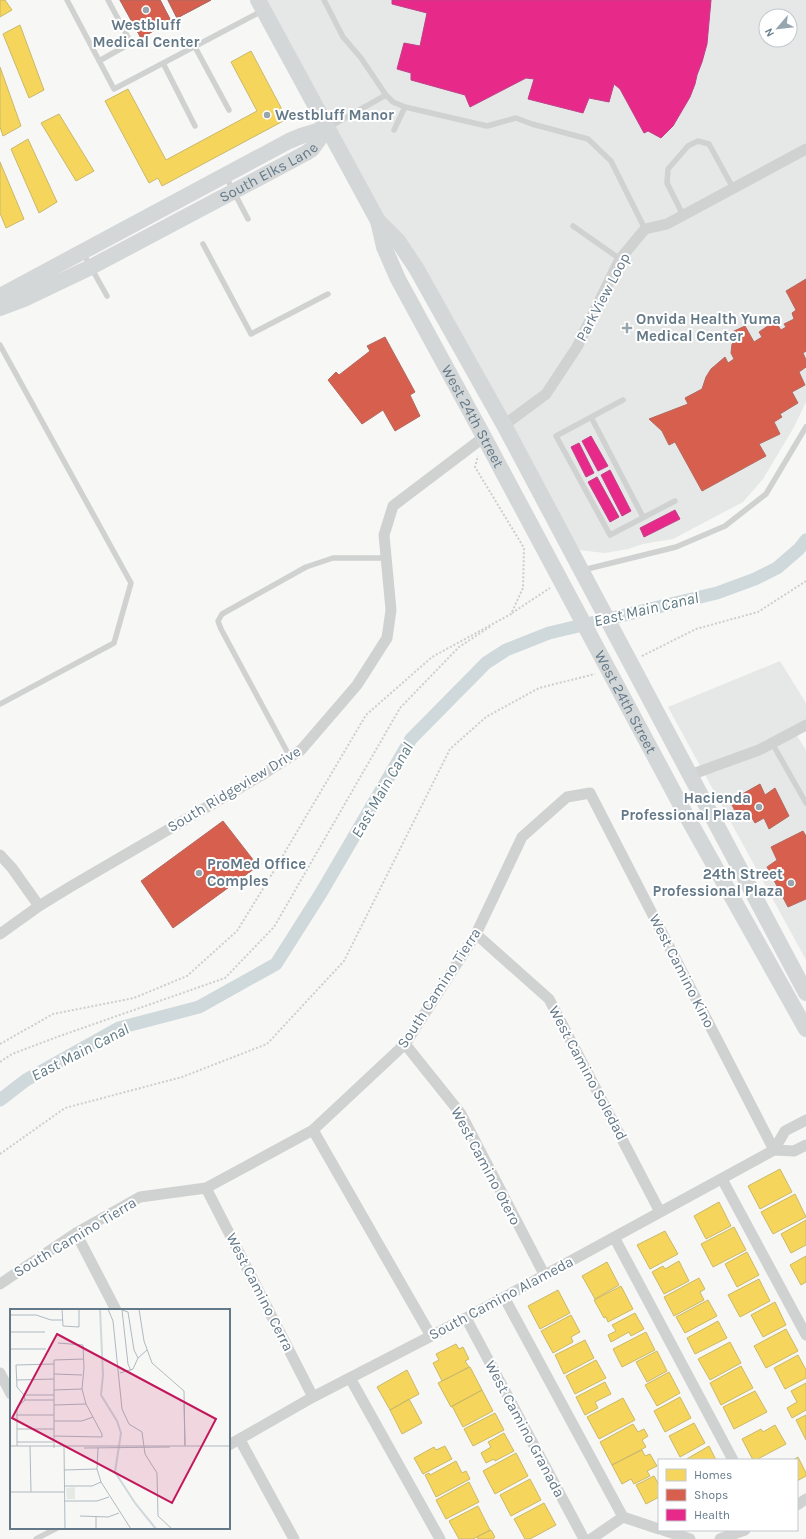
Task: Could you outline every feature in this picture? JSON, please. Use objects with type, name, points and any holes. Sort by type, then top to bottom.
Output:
[{"type":"main road","name":"West 24th Street","points":[[261,5],[378,221],[384,247],[398,279],[686,815],[806,1029]]},
{"type":"main road","name":"South Elks Lane","points":[[0,296],[289,141],[328,128]]},
{"type":"main road","name":"South Elks Lane","points":[[0,308],[24,299],[91,268],[306,153],[312,149],[328,128]]},
{"type":"main road","name":"West 24th Street","points":[[378,221],[398,241],[416,268],[504,425],[806,993]]},
{"type":"main road","points":[[484,437],[504,425]]},
{"type":"main road","points":[[626,702],[642,716],[672,769],[679,775],[690,775]]},
{"type":"street","points":[[645,229],[667,224],[806,149]]},
{"type":"street","name":"ParkView Loop","points":[[504,425],[546,394],[577,347],[620,259],[645,229]]},
{"type":"street","name":"South Ridgeview Drive","points":[[0,934],[39,906],[290,758],[301,750],[357,685],[387,638],[391,610],[384,535],[393,506],[484,437]]},
{"type":"street","points":[[690,775],[759,750],[806,725]]},
{"type":"street","name":"South Camino Tierra","points":[[0,1284],[76,1233],[140,1197],[206,1188],[313,1130],[405,1044],[476,934],[522,837],[567,797],[590,793]]},
{"type":"street","name":"West Camino Kino","points":[[590,793],[774,1150]]},
{"type":"street","points":[[0,855],[12,868],[39,906]]},
{"type":"street","name":"West Camino Soledad","points":[[476,934],[549,999],[660,1212]]},
{"type":"street","name":"West Camino Otero","points":[[405,1044],[461,1114],[544,1274]]},
{"type":"street","points":[[774,1150],[785,1131],[806,1120]]},
{"type":"street","points":[[313,1130],[431,1336]]},
{"type":"street","name":"South Camino Alameda","points":[[230,1445],[313,1397],[466,1318],[544,1274],[774,1150],[794,1150],[806,1145]]},
{"type":"street","points":[[722,1179],[806,1335]]},
{"type":"street","name":"West Camino Cerra","points":[[206,1188],[313,1397]]},
{"type":"street","points":[[76,1233],[115,1309]]},
{"type":"street","points":[[614,1237],[732,1459]]},
{"type":"street","points":[[504,1297],[623,1517],[658,1529]]},
{"type":"street","name":"West Camino Granada","points":[[466,1318],[584,1539]]},
{"type":"street","points":[[0,1373],[10,1392]]},
{"type":"street","points":[[350,1378],[440,1539]]},
{"type":"street","points":[[240,1440],[294,1539]]},
{"type":"street","points":[[591,1539],[623,1517]]},
{"type":"street","points":[[665,1531],[690,1539]]},
{"type":"street","points":[[720,1539],[742,1531]]},
{"type":"lane","points":[[67,0],[114,89],[195,47],[261,5]]},
{"type":"lane","points":[[99,61],[131,43],[108,0]]},
{"type":"lane","points":[[324,0],[343,37],[361,58],[386,95],[393,102],[405,107],[488,126],[516,118],[532,124],[588,139],[611,161],[645,229]]},
{"type":"lane","points":[[195,47],[229,110]]},
{"type":"lane","points":[[163,63],[196,126]]},
{"type":"lane","points":[[328,128],[386,95]]},
{"type":"lane","points":[[394,130],[405,107]]},
{"type":"lane","points":[[684,215],[667,183],[668,169],[688,146],[698,141],[709,144],[733,188]]},
{"type":"lane","points":[[225,175],[248,219]]},
{"type":"lane","points":[[573,226],[620,259]]},
{"type":"lane","points":[[203,244],[251,334],[328,294]]},
{"type":"lane","points":[[82,252],[107,296]]},
{"type":"lane","points":[[0,345],[131,583],[114,643],[0,704]]},
{"type":"lane","points":[[623,400],[556,436],[610,535],[675,500]]},
{"type":"lane","points":[[591,417],[643,518]]},
{"type":"lane","points":[[581,571],[676,547],[725,526],[766,494],[806,427]]},
{"type":"lane","points":[[290,758],[218,621],[222,614],[306,567],[333,558],[385,558]]},
{"type":"lane","points":[[772,743],[806,803]]},
{"type":"lane","points":[[36,1539],[55,1529]]},
{"type":"path","points":[[0,1044],[53,1014],[134,998],[187,976],[237,931],[366,715],[432,657],[511,614],[523,588],[524,548],[475,467],[484,437]]},
{"type":"path","points":[[629,662],[696,629],[758,612],[806,581]]},
{"type":"path","points":[[0,1062],[12,1054],[225,978],[274,927],[400,708],[459,647],[561,582]]},
{"type":"path","points":[[0,1154],[65,1108],[182,1077],[267,1044],[344,961],[450,749],[486,717],[539,688],[609,670]]},
{"type":"shaded area","name":"Onvida Health Yuma Medical Center","points":[[259,0],[806,0],[806,402],[794,427],[763,479],[743,502],[673,539],[605,553],[569,549],[398,241]]},
{"type":"shaded area","points":[[780,661],[806,703],[806,725],[794,731],[806,750],[806,960],[668,707]]},
{"type":"building: Homes","points":[[0,0],[5,0],[12,10],[0,17]]},
{"type":"building: Homes","points":[[20,25],[44,90],[29,98],[3,34]]},
{"type":"building: Homes","name":"Westbluff Manor","points":[[251,51],[287,119],[162,186],[158,178],[149,183],[105,101],[128,89],[166,160],[257,111],[231,62]]},
{"type":"building: Homes","points":[[0,67],[21,126],[3,136],[0,127]]},
{"type":"building: Homes","points":[[59,114],[94,171],[76,181],[41,123]]},
{"type":"building: Homes","points":[[28,139],[57,202],[39,213],[11,149]]},
{"type":"building: Homes","points":[[0,162],[24,219],[6,228],[0,213]]},
{"type":"building: Homes","points":[[780,1169],[792,1192],[760,1209],[748,1186]]},
{"type":"building: Homes","points":[[795,1194],[806,1217],[773,1234],[761,1212]]},
{"type":"building: Homes","points":[[719,1202],[731,1226],[706,1239],[694,1216]]},
{"type":"building: Homes","points":[[806,1220],[806,1245],[791,1253],[781,1234]]},
{"type":"building: Homes","points":[[734,1227],[746,1250],[713,1267],[701,1244]]},
{"type":"building: Homes","points":[[665,1231],[678,1254],[650,1269],[637,1245]]},
{"type":"building: Homes","points":[[747,1252],[759,1275],[737,1287],[725,1264]]},
{"type":"building: Homes","points":[[806,1256],[806,1282],[801,1285],[790,1265]]},
{"type":"building: Homes","points":[[679,1261],[689,1281],[664,1294],[652,1272],[663,1266],[665,1269]]},
{"type":"building: Homes","points":[[607,1262],[619,1285],[595,1299],[582,1276]]},
{"type":"building: Homes","points":[[699,1278],[705,1289],[700,1292],[704,1300],[674,1316],[664,1297]]},
{"type":"building: Homes","points":[[759,1279],[770,1301],[740,1317],[728,1295]]},
{"type":"building: Homes","points":[[621,1286],[633,1309],[608,1322],[606,1317],[604,1318],[594,1300]]},
{"type":"building: Homes","points":[[558,1290],[570,1313],[540,1329],[528,1306]]},
{"type":"building: Homes","points":[[708,1300],[717,1316],[685,1333],[676,1317]]},
{"type":"building: Homes","points":[[775,1302],[786,1325],[763,1337],[751,1315]]},
{"type":"building: Homes","points":[[635,1313],[644,1329],[631,1336],[629,1332],[611,1342],[608,1335],[616,1331],[612,1325]]},
{"type":"building: Homes","points":[[571,1315],[580,1332],[571,1337],[573,1342],[553,1353],[541,1331]]},
{"type":"building: Homes","points":[[718,1321],[727,1338],[695,1354],[687,1338]]},
{"type":"building: Homes","points":[[786,1329],[798,1351],[766,1368],[754,1346]]},
{"type":"building: Homes","points":[[646,1332],[655,1350],[622,1367],[613,1349]]},
{"type":"building: Homes","points":[[585,1340],[594,1358],[564,1374],[555,1355]]},
{"type":"building: Homes","points":[[730,1342],[741,1363],[710,1380],[698,1359]]},
{"type":"building: Homes","points":[[456,1344],[459,1349],[463,1347],[469,1359],[465,1361],[469,1367],[442,1381],[433,1363],[439,1360],[436,1354]]},
{"type":"building: Homes","points":[[657,1351],[667,1371],[647,1382],[636,1362]]},
{"type":"building: Homes","points":[[798,1355],[806,1370],[806,1378],[785,1389],[774,1368]]},
{"type":"building: Homes","points":[[596,1360],[606,1378],[575,1394],[566,1376]]},
{"type":"building: Homes","points":[[741,1366],[753,1388],[721,1405],[710,1383]]},
{"type":"building: Homes","points":[[470,1367],[482,1390],[451,1407],[438,1383]]},
{"type":"building: Homes","points":[[407,1370],[419,1394],[390,1410],[377,1387]]},
{"type":"building: Homes","points":[[669,1372],[680,1393],[657,1406],[645,1385]]},
{"type":"building: Homes","points":[[605,1382],[611,1394],[595,1402],[598,1408],[585,1415],[576,1397]]},
{"type":"building: Homes","points":[[806,1383],[806,1410],[792,1418],[787,1408],[797,1402],[791,1391]]},
{"type":"building: Homes","points":[[482,1390],[493,1411],[463,1427],[452,1406]]},
{"type":"building: Homes","points":[[755,1391],[767,1412],[734,1429],[723,1407]]},
{"type":"building: Homes","points":[[680,1397],[691,1418],[665,1432],[654,1411]]},
{"type":"building: Homes","points":[[623,1398],[635,1420],[599,1439],[587,1417]]},
{"type":"building: Homes","points":[[409,1399],[422,1423],[402,1434],[390,1410]]},
{"type":"building: Homes","points":[[495,1413],[504,1430],[473,1446],[464,1429]]},
{"type":"building: Homes","points":[[806,1415],[806,1440],[796,1420]]},
{"type":"building: Homes","points":[[694,1423],[705,1443],[680,1457],[669,1436]]},
{"type":"building: Homes","points":[[633,1424],[638,1432],[644,1429],[648,1436],[642,1440],[646,1447],[612,1465],[600,1442]]},
{"type":"building: Homes","points":[[775,1425],[786,1444],[758,1459],[752,1459],[742,1439],[761,1429],[763,1432]]},
{"type":"building: Homes","points":[[504,1433],[514,1451],[495,1461],[494,1459],[486,1463],[481,1453],[491,1447],[488,1442]]},
{"type":"building: Homes","points":[[445,1446],[452,1459],[423,1474],[414,1458],[434,1447],[436,1450]]},
{"type":"building: Homes","points":[[709,1446],[716,1459],[687,1459]]},
{"type":"building: Homes","points":[[642,1450],[645,1456],[650,1454],[657,1466],[647,1471],[650,1476],[634,1484],[631,1479],[622,1484],[612,1465]]},
{"type":"building: Homes","points":[[516,1453],[528,1476],[495,1494],[483,1471]]},
{"type":"building: Homes","points":[[798,1457],[806,1473],[806,1476],[798,1480],[798,1459],[795,1459]]},
{"type":"building: Homes","points":[[456,1461],[462,1473],[466,1471],[470,1479],[436,1497],[425,1475],[429,1473],[430,1475]]},
{"type":"building: Homes","points":[[654,1476],[658,1483],[658,1498],[646,1504],[636,1485]]},
{"type":"building: Homes","points":[[530,1479],[541,1500],[511,1516],[500,1495]]},
{"type":"building: Homes","points":[[469,1482],[479,1502],[446,1519],[436,1500]]},
{"type":"building: Homes","points":[[544,1503],[556,1525],[530,1539],[525,1539],[514,1519]]},
{"type":"building: Homes","points":[[478,1506],[490,1530],[473,1539],[459,1539],[449,1521]]},
{"type":"building: Homes","points":[[491,1530],[495,1537],[493,1539],[478,1539],[477,1537]]},
{"type":"building: Shops","name":"Westbluff Medical Center","points":[[120,0],[160,0],[171,21],[141,38]]},
{"type":"building: Shops","name":"Westbluff Medical Center","points":[[120,0],[160,0],[171,21],[141,38]]},
{"type":"building: Shops","name":"Westbluff Medical Center","points":[[168,0],[211,0],[177,18]]},
{"type":"building: Shops","name":"Westbluff Medical Center","points":[[168,0],[211,0],[177,18]]},
{"type":"building: Shops","points":[[806,279],[806,351],[803,353],[806,360],[806,367],[799,372],[805,385],[792,392],[798,403],[780,414],[782,417],[774,422],[780,434],[759,444],[766,456],[702,491],[675,442],[669,445],[662,431],[649,419],[688,404],[685,398],[702,389],[706,377],[711,369],[725,357],[728,363],[734,359],[731,353],[732,344],[736,341],[732,332],[745,326],[754,342],[762,337],[759,332],[775,321],[781,330],[786,327],[784,324],[794,319],[792,313],[796,310],[786,291]]},
{"type":"building: Shops","points":[[385,337],[415,392],[410,395],[420,416],[395,431],[383,410],[362,424],[328,380],[336,372],[339,375],[370,351],[367,346]]},
{"type":"building: Shops","name":"Hacienda Professional Plaza","points":[[760,784],[765,795],[775,788],[789,816],[769,829],[764,818],[755,823],[749,813],[739,819],[730,801]]},
{"type":"building: Shops","name":"ProMed Office Comples","points":[[223,821],[258,866],[173,928],[141,881]]},
{"type":"building: Shops","name":"24th Street Professional Plaza","points":[[803,831],[806,836],[806,899],[788,907],[767,867],[777,860],[771,847]]},
{"type":"building: Health","points":[[392,0],[711,0],[707,44],[695,84],[690,97],[673,126],[661,138],[648,131],[644,133],[620,89],[614,84],[609,102],[589,98],[583,113],[528,99],[534,79],[526,78],[470,107],[465,95],[411,80],[411,73],[397,69],[404,43],[420,46],[427,13],[392,4]]},
{"type":"building: Health","points":[[591,436],[608,466],[598,471],[582,441]]},
{"type":"building: Health","points":[[579,443],[594,473],[586,477],[571,447]]},
{"type":"building: Health","points":[[610,470],[631,511],[622,516],[601,475]]},
{"type":"building: Health","points":[[597,477],[619,517],[610,522],[588,482]]},
{"type":"building: Health","points":[[675,510],[680,519],[644,537],[640,528]]},
{"type":"waterway","name":"East Main Canal","points":[[0,1100],[26,1080],[119,1028],[199,1007],[276,964],[321,893],[411,739],[486,663],[506,650],[549,633],[717,593],[755,579],[777,568],[799,549],[806,540]]},
{"type":"place","name":"Westbluff Medical Center","points":[[146,10]]},
{"type":"place","name":"Westbluff Manor","points":[[267,115]]},
{"type":"place","name":"Onvida Health Yuma Medical Center","points":[[627,328]]},
{"type":"place","name":"Hacienda Professional Plaza","points":[[759,807]]},
{"type":"place","name":"ProMed Office Comples","points":[[199,873]]},
{"type":"place","name":"24th Street Professional Plaza","points":[[791,883]]}]
